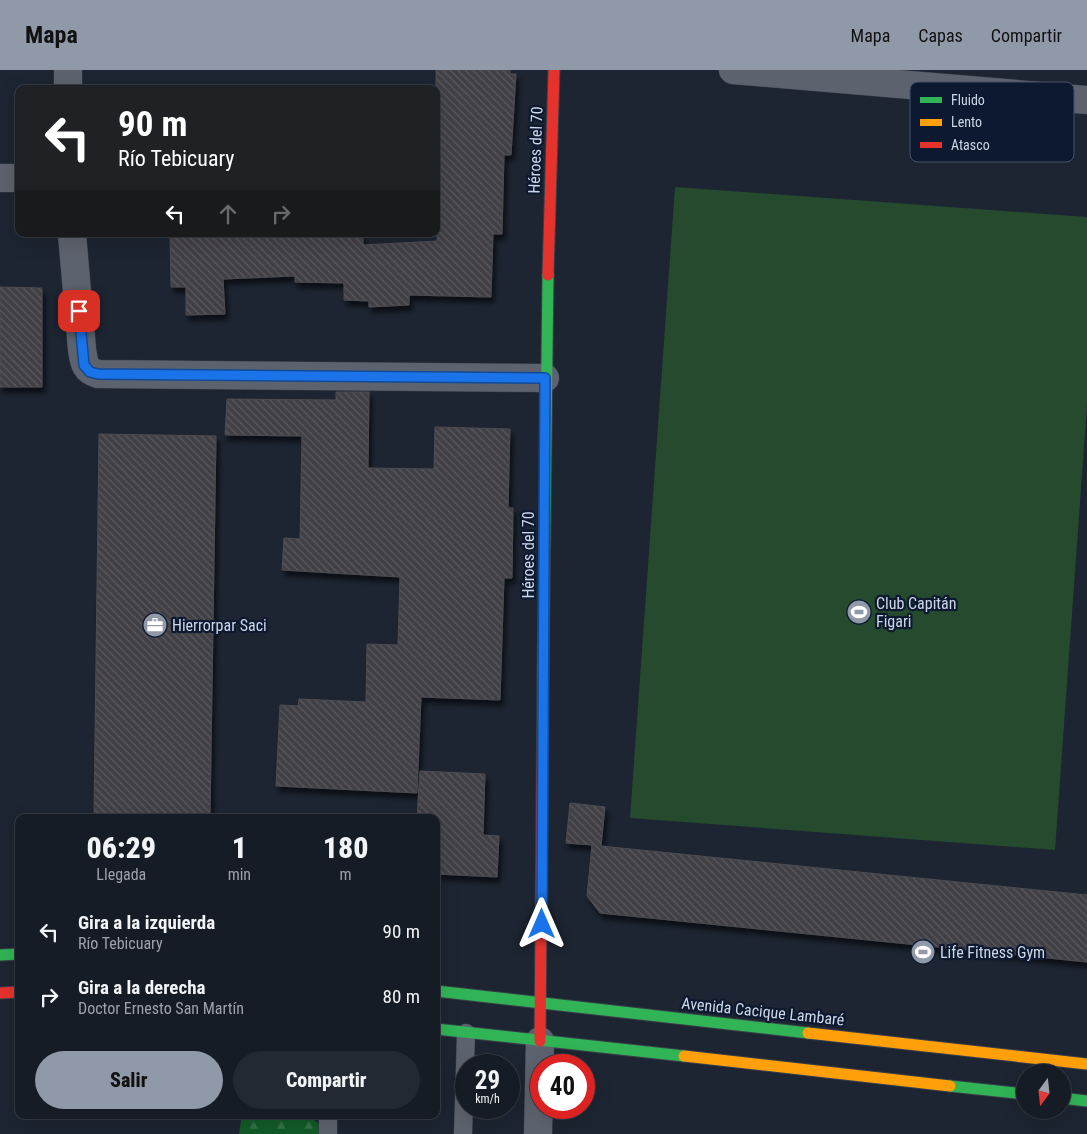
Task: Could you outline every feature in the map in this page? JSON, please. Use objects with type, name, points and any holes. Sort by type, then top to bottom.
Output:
[{"type":"main road","name":"Héroes del 70","points":[[540,1041],[542,1002],[545,378],[554,70]]},
{"type":"main road","points":[[0,955],[15,954]]},
{"type":"main road","name":"Avenida Cacique Lambaré","points":[[440,991],[1087,1064]]},
{"type":"main road","points":[[0,993],[15,992]]},
{"type":"main road","points":[[440,1029],[1016,1093]]},
{"type":"main road","points":[[1071,1099],[1087,1101]]},
{"type":"street","points":[[68,70],[68,85]]},
{"type":"street","points":[[733,70],[1010,81]]},
{"type":"street","points":[[1074,97],[1087,100]]},
{"type":"street","points":[[0,178],[15,178]]},
{"type":"street","points":[[72,237],[84,365],[90,372],[98,374],[545,378]]},
{"type":"street","points":[[538,1134],[540,1041]]},
{"type":"lane","points":[[463,1134],[466,1032]]},
{"type":"lane","points":[[328,1119],[328,1134]]},
{"type":"green space","name":"Club Capitán Figari","points":[[675,187],[1087,217],[1087,405],[1055,850],[630,818]]},
{"type":"green space","points":[[241,1119],[313,1119],[331,1134],[239,1134]]},
{"type":"building","points":[[436,70],[510,70],[510,74],[516,74],[511,155],[504,155],[502,234],[493,234],[491,297],[409,295],[409,305],[369,307],[369,301],[344,300],[344,283],[295,282],[295,276],[223,279],[225,314],[186,315],[186,287],[171,287],[170,237],[363,237],[363,245],[437,241],[437,237],[440,237],[440,85],[436,85]]},
{"type":"building","points":[[0,287],[42,288],[42,387],[0,387]]},
{"type":"building","points":[[336,392],[369,392],[368,468],[434,469],[435,427],[510,429],[508,508],[513,508],[512,578],[504,578],[500,700],[421,697],[417,793],[276,786],[280,705],[298,706],[299,699],[366,702],[367,644],[398,645],[400,577],[282,570],[284,538],[300,539],[302,436],[225,435],[227,399],[336,400]]},
{"type":"building","name":"Hierrorpar Saci","points":[[99,434],[216,436],[210,814],[94,814]]},
{"type":"building","points":[[420,771],[485,774],[483,835],[499,836],[497,877],[440,874],[440,814],[417,814]]},
{"type":"building","points":[[570,803],[605,807],[601,846],[1087,895],[1087,962],[600,913],[587,896],[592,845],[566,843]]},
{"type":"traffic: fast","points":[[543,677],[548,275]]},
{"type":"traffic: fast","points":[[0,955],[15,954]]},
{"type":"traffic: fast","points":[[440,991],[808,1033]]},
{"type":"traffic: fast","points":[[440,1029],[684,1056]]},
{"type":"traffic: fast","points":[[950,1086],[1016,1093]]},
{"type":"traffic: fast","points":[[1071,1099],[1087,1101]]},
{"type":"traffic: slow","points":[[808,1033],[1087,1064]]},
{"type":"traffic: slow","points":[[684,1056],[950,1086]]},
{"type":"traffic: jam","points":[[548,275],[554,70]]},
{"type":"traffic: jam","points":[[540,1041],[543,677]]},
{"type":"traffic: jam","points":[[0,993],[15,992]]},
{"type":"place","name":"Club Capitán Figari","points":[[859,612]]},
{"type":"place","name":"Hierrorpar Saci","points":[[155,625]]},
{"type":"place","name":"Life Fitness Gym","points":[[923,952]]},
{"type":"route","points":[[79,311],[84,365],[90,372],[98,374],[545,378],[542,924]]}]
